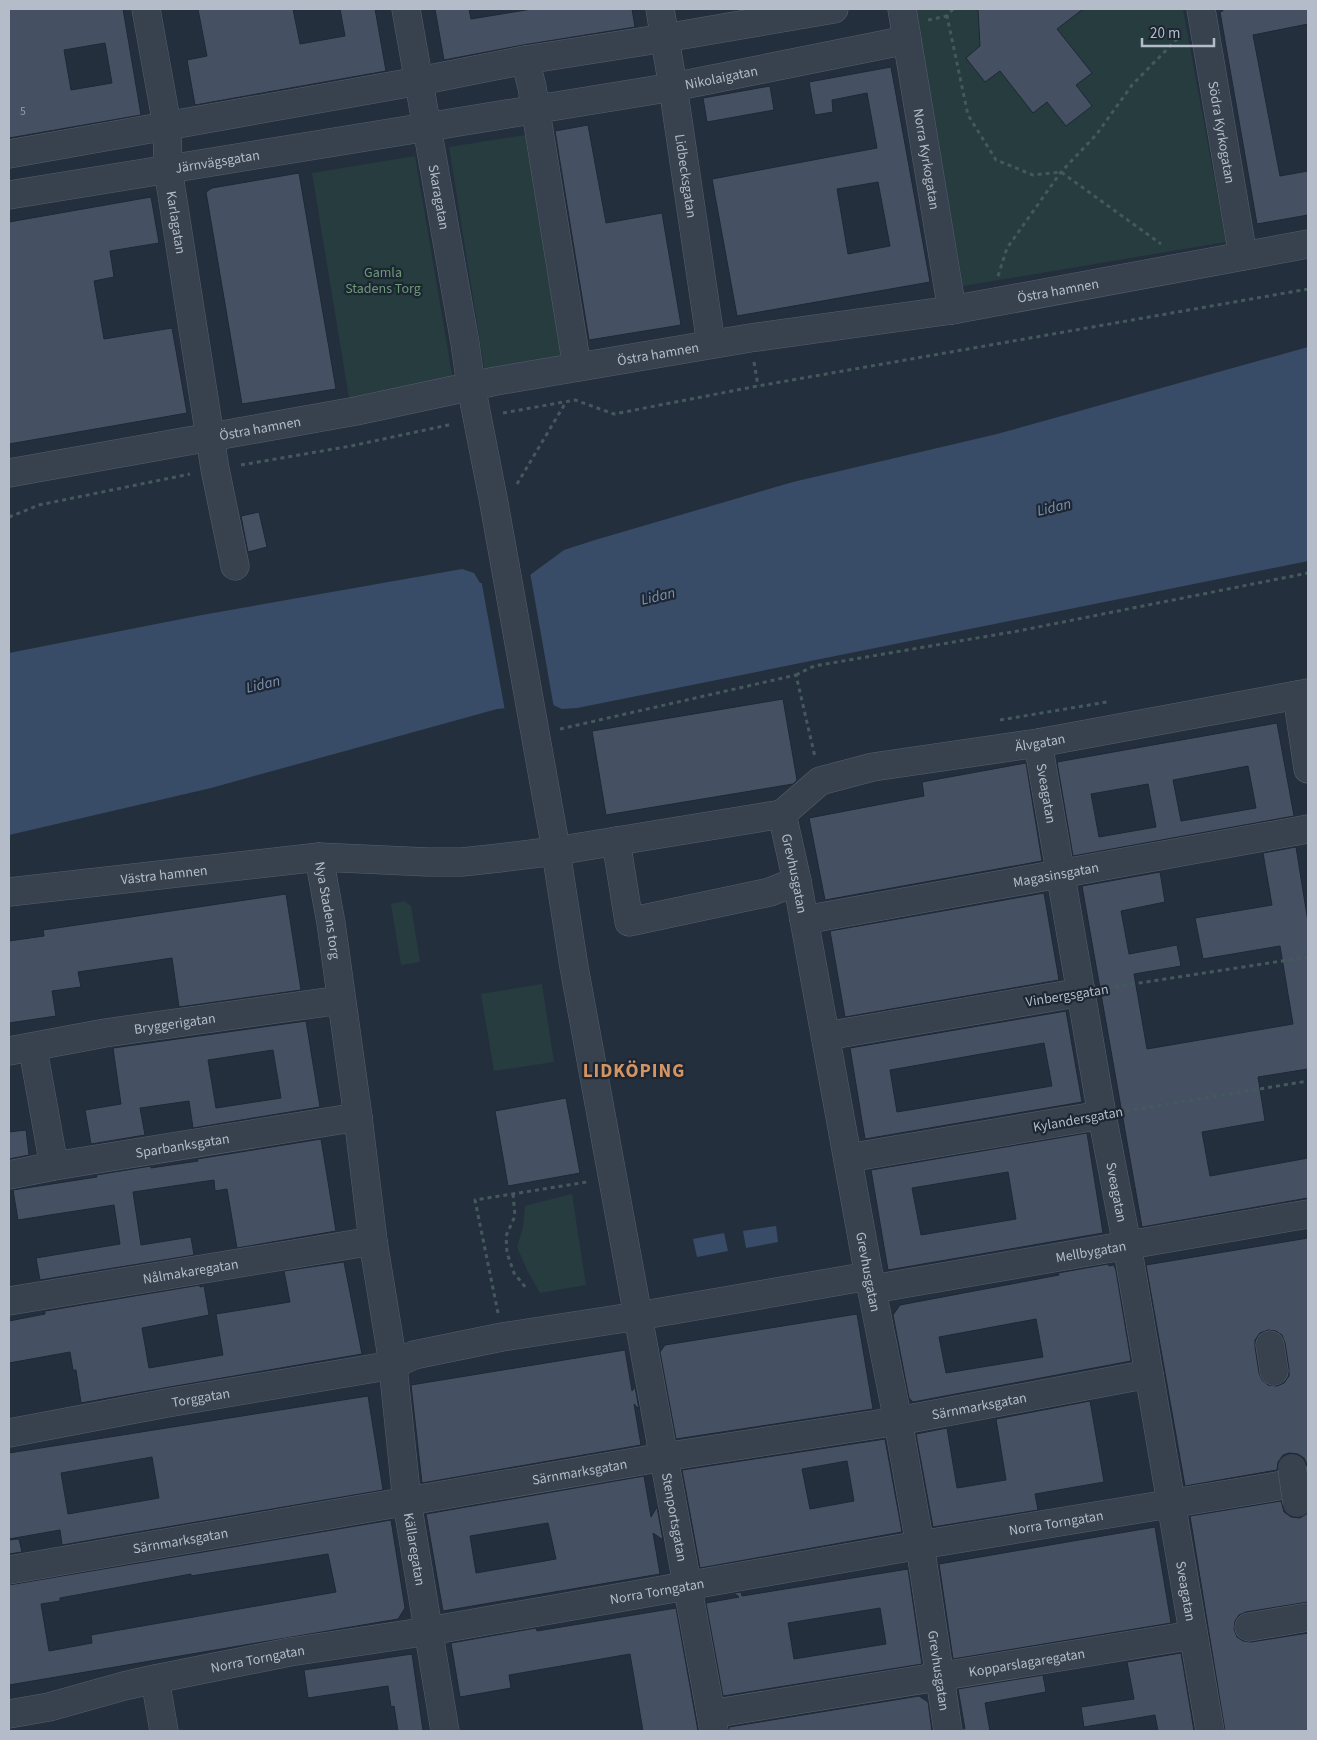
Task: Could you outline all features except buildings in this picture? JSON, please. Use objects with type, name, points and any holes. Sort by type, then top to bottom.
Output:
[{"type":"street","name":"Karlagatan","points":[[146,9],[166,125],[168,168],[215,469],[234,566]]},
{"type":"street","name":"Skaragatan","points":[[406,9],[465,342],[471,386],[505,562],[556,852]]},
{"type":"street","name":"Lidbecksgatan","points":[[660,9],[711,344]]},
{"type":"street","points":[[9,154],[419,81],[525,60],[834,9]]},
{"type":"street","name":"Norra Kyrkogatan","points":[[902,9],[952,310]]},
{"type":"street","name":"Södra Kyrkogatan","points":[[1203,15],[1243,256]]},
{"type":"street","name":"Nikolaigatan","points":[[535,110],[673,87],[908,40]]},
{"type":"street","points":[[525,60],[535,110],[577,367]]},
{"type":"street","points":[[427,127],[535,110]]},
{"type":"street","name":"Järnvägsgatan","points":[[9,195],[427,127]]},
{"type":"street","name":"Östra hamnen","points":[[9,473],[356,411],[471,386],[577,367],[711,344],[952,310],[1308,244]]},
{"type":"street","points":[[1303,694],[1308,769]]},
{"type":"street","name":"Älvgatan","points":[[782,814],[820,781],[873,767],[1038,743],[1303,694]]},
{"type":"street","name":"Sveagatan","points":[[1038,743],[1102,1115],[1127,1245],[1210,1731]]},
{"type":"street","name":"Nya Stadens torg","points":[[393,1365],[373,1241],[331,923],[319,857],[462,862],[556,852],[782,814]]},
{"type":"street","name":"Grevhusgatan","points":[[782,814],[797,881],[898,1420],[920,1545],[948,1731]]},
{"type":"street","name":"Magasinsgatan","points":[[804,920],[1308,829]]},
{"type":"street","points":[[616,841],[629,922],[770,892],[797,881]]},
{"type":"street","name":"Stenportsgatan","points":[[556,852],[574,967],[712,1722]]},
{"type":"street","name":"Västra hamnen","points":[[9,892],[319,857]]},
{"type":"street","name":"Vinbergsgatan","points":[[826,1036],[1082,992]]},
{"type":"street","name":"Bryggerigatan","points":[[22,1049],[104,1033],[341,1000]]},
{"type":"street","points":[[22,1049],[34,1055],[54,1166]]},
{"type":"street","name":"Kylandersgatan","points":[[848,1158],[1102,1115]]},
{"type":"street","name":"Sparbanksgatan","points":[[9,1175],[54,1166],[358,1117]]},
{"type":"street","name":"Mellbygatan","points":[[637,1310],[871,1283],[1127,1245],[1308,1214]]},
{"type":"street","name":"Nålmakaregatan","points":[[9,1301],[373,1241]]},
{"type":"street","name":"Torggatan","points":[[9,1434],[167,1403],[393,1365],[414,1355],[637,1310]]},
{"type":"street","name":"Källaregatan","points":[[393,1365],[407,1502],[445,1731]]},
{"type":"street","name":"Särnmarksgatan","points":[[9,1570],[664,1457],[898,1420],[1149,1374]]},
{"type":"street","name":"Norra Torngatan","points":[[9,1714],[49,1707],[155,1679],[290,1652],[429,1632],[920,1545],[1171,1503],[1299,1484]]},
{"type":"street","points":[[1249,1627],[1308,1617]]},
{"type":"street","name":"Kopparslagaregatan","points":[[712,1722],[940,1677],[1194,1635]]},
{"type":"street","points":[[155,1679],[164,1731]]},
{"type":"path","points":[[953,9],[947,16],[968,116],[996,160],[1033,175],[1062,172],[1192,266]]},
{"type":"path","points":[[998,301],[998,276],[1007,248],[1062,172],[1096,135],[1132,85],[1178,37],[1203,15]]},
{"type":"path","points":[[9,517],[39,505],[215,469],[351,446],[566,401],[576,400],[584,402],[614,414],[758,386],[1308,289]]},
{"type":"path","points":[[493,498],[517,484],[566,401]]},
{"type":"path","points":[[533,724],[796,675],[814,666],[1018,631],[1308,573]]},
{"type":"path","points":[[796,675],[820,781]]},
{"type":"path","points":[[994,721],[1110,701]]},
{"type":"path","name":"Vinbergsgatan","points":[[1082,992],[1308,957]]},
{"type":"path","name":"Kylandersgatan","points":[[1102,1115],[1308,1081]]},
{"type":"path","points":[[502,1337],[475,1200],[613,1178]]},
{"type":"path","points":[[513,1194],[515,1216],[506,1236],[508,1253],[514,1273],[526,1288]]},
{"type":"green space","points":[[913,9],[1183,9],[1226,242],[963,286]]},
{"type":"green space","points":[[525,135],[563,367],[486,379],[449,147]]},
{"type":"green space","name":"Gamla Stadens Torg","points":[[415,156],[454,386],[350,404],[312,173]]},
{"type":"green space","points":[[404,901],[411,906],[420,962],[401,965],[391,904]]},
{"type":"green space","points":[[542,984],[554,1062],[494,1071],[481,994]]},
{"type":"green space","points":[[572,1194],[586,1285],[540,1293],[517,1247],[523,1227],[525,1206]]},
{"type":"water","name":"Lidan","points":[[1308,347],[1308,561],[577,708],[562,709],[551,704],[497,709],[211,788],[9,835],[9,653],[202,615],[462,569],[474,573],[480,583],[526,578],[564,550],[595,540],[793,482],[997,434]]},
{"type":"water","points":[[776,1226],[778,1242],[746,1248],[743,1231]]},
{"type":"water","points":[[724,1233],[728,1251],[697,1257],[693,1239]]},
{"type":"pier","points":[[530,572],[554,708],[551,706],[505,711],[481,579],[525,575]]},
{"type":"district","name":"LIDKÖPING","points":[[634,1070]]}]
